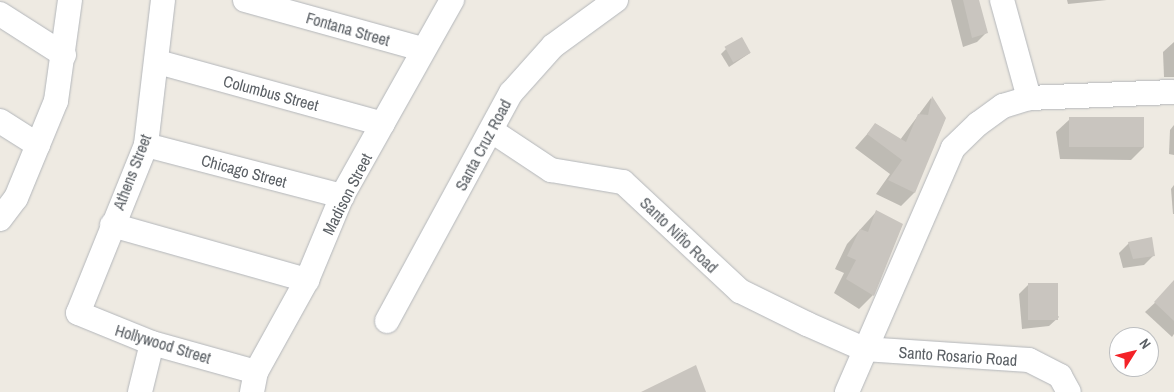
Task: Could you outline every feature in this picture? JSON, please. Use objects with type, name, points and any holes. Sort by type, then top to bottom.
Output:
[{"type":"street","points":[[0,219],[16,198],[56,101],[64,55],[70,0]]},
{"type":"street","name":"Athens Street","points":[[78,308],[146,145],[158,62],[163,0]]},
{"type":"street","name":"Fontana Street","points":[[245,0],[422,49]]},
{"type":"street","name":"Madison Street","points":[[254,382],[307,280],[342,196],[383,124],[422,49],[452,0]]},
{"type":"street","name":"Santa Cruz Road","points":[[387,321],[511,93],[553,46],[616,0]]},
{"type":"street","points":[[1002,0],[1028,98]]},
{"type":"street","points":[[0,14],[64,55]]},
{"type":"street","name":"Columbus Street","points":[[158,62],[383,124]]},
{"type":"street","points":[[847,392],[864,349],[953,148],[1003,106],[1028,98],[1174,92]]},
{"type":"street","points":[[0,121],[38,145]]},
{"type":"street","name":"Santo Niño Road","points":[[492,131],[552,170],[610,176],[623,182],[740,291],[864,349]]},
{"type":"street","name":"Chicago Street","points":[[146,145],[342,196]]},
{"type":"street","points":[[112,225],[307,280]]},
{"type":"street","name":"Hollywood Street","points":[[78,308],[81,318],[152,342],[254,382]]},
{"type":"street","points":[[140,392],[152,342]]},
{"type":"street","name":"Santo Rosario Road","points":[[864,349],[1029,360],[1060,376],[1069,392]]},
{"type":"building","points":[[963,0],[979,0],[988,33],[972,38]]},
{"type":"building","points":[[742,37],[751,53],[733,62],[725,47]]},
{"type":"building","points":[[932,96],[946,118],[915,193],[888,180],[902,160],[867,134],[875,123],[906,142],[918,114],[928,115]]},
{"type":"building","points":[[1069,117],[1144,117],[1144,147],[1069,147]]},
{"type":"building","points":[[876,210],[903,224],[874,296],[846,279],[856,260],[847,256],[860,229],[868,232]]},
{"type":"building","points":[[1152,237],[1155,256],[1133,259],[1128,242]]},
{"type":"building","points":[[1174,280],[1174,321],[1154,302]]},
{"type":"building","points":[[1028,283],[1058,283],[1058,320],[1028,320]]},
{"type":"building","points":[[696,365],[706,392],[641,392]]}]
